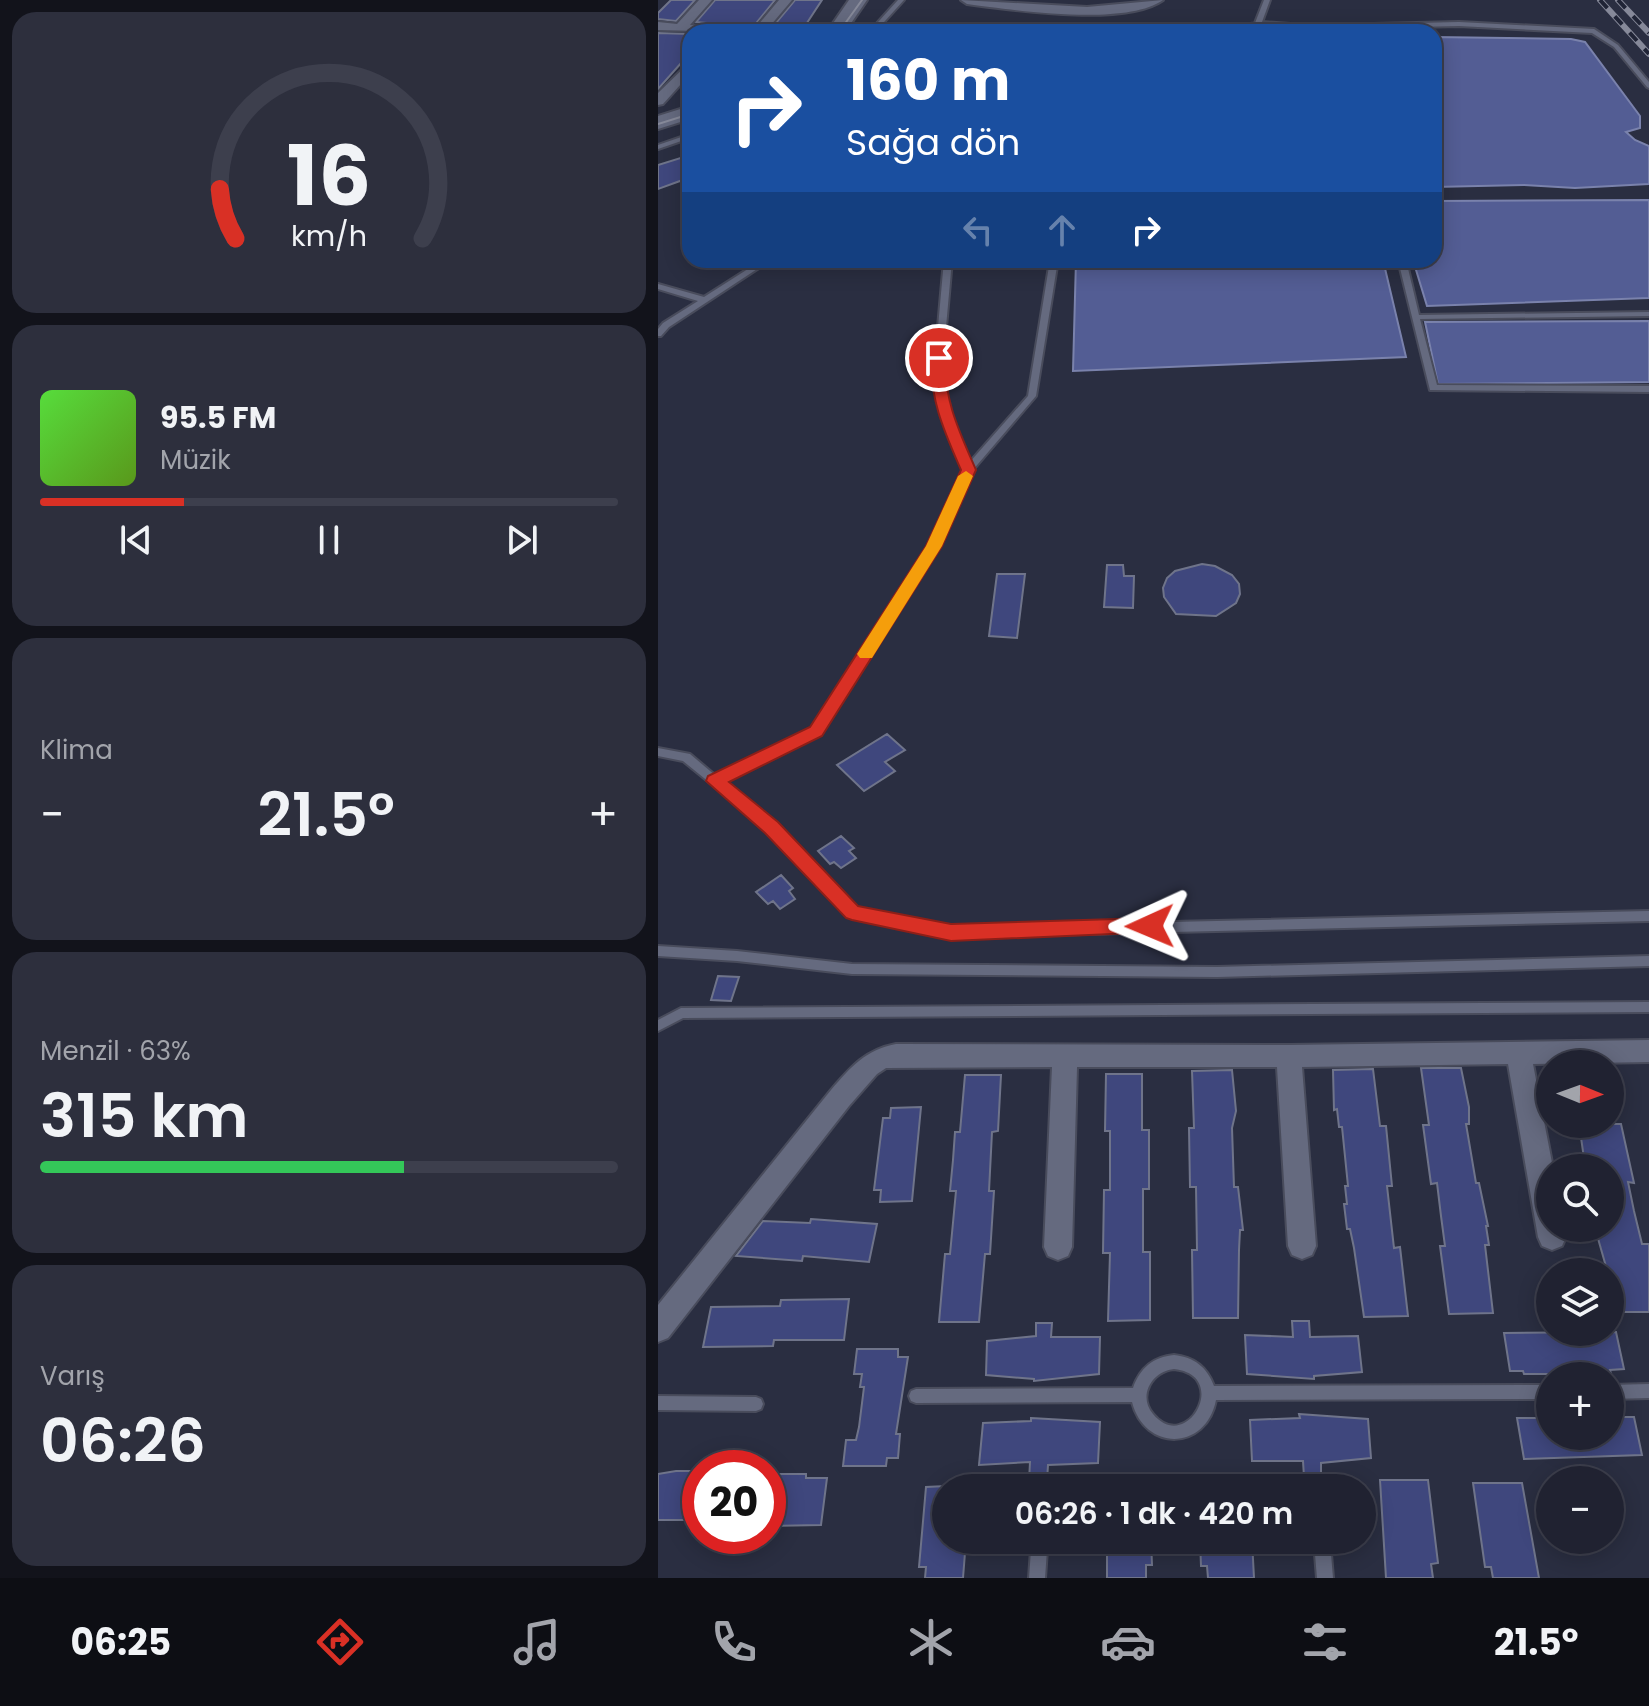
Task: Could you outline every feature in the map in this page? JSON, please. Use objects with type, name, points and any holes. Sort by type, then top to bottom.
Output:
[{"type":"main road","points":[[842,24],[858,0]]},
{"type":"main road","points":[[852,24],[869,0]]},
{"type":"main road","points":[[658,123],[682,115]]},
{"type":"main road","points":[[658,131],[682,123]]},
{"type":"street","points":[[684,24],[706,0]]},
{"type":"street","points":[[765,24],[786,0]]},
{"type":"street","points":[[967,0],[1128,9],[1157,0]]},
{"type":"street","points":[[658,26],[680,28]]},
{"type":"street","points":[[658,101],[682,75]]},
{"type":"street","points":[[658,1328],[868,1066],[881,1058],[896,1055],[1289,1056],[1649,1051]]},
{"type":"street","points":[[1518,1052],[1537,1154]]},
{"type":"street","points":[[1058,1247],[1065,1055]]},
{"type":"street","points":[[1289,1056],[1302,1246]]},
{"type":"lane","points":[[879,24],[901,0]]},
{"type":"lane","points":[[1258,24],[1267,0]]},
{"type":"lane","points":[[1442,24],[1594,31],[1616,46],[1649,86]]},
{"type":"lane","points":[[658,147],[682,139]]},
{"type":"lane","points":[[658,334],[666,325],[754,268]]},
{"type":"lane","points":[[947,268],[937,383],[950,427],[968,470]]},
{"type":"lane","points":[[715,781],[816,732],[934,546],[968,470],[1032,396],[1053,268]]},
{"type":"lane","points":[[1404,268],[1433,388],[1649,389]]},
{"type":"lane","points":[[658,286],[704,300]]},
{"type":"lane","points":[[1416,317],[1649,314]]},
{"type":"lane","points":[[658,752],[686,757],[772,827],[852,912],[951,932],[1649,916]]},
{"type":"lane","points":[[658,951],[852,969],[1217,972],[1649,961]]},
{"type":"lane","points":[[658,1026],[681,1013],[1649,1007]]},
{"type":"lane","points":[[1167,1361],[1190,1365],[1198,1372],[1208,1393],[1202,1418],[1180,1432],[1167,1432],[1146,1418],[1139,1395],[1148,1372],[1167,1361]]},
{"type":"lane","points":[[1624,1392],[1649,1391]]},
{"type":"lane","points":[[1208,1393],[1536,1392]]},
{"type":"lane","points":[[916,1396],[1139,1395]]},
{"type":"lane","points":[[658,1403],[756,1404]]},
{"type":"lane","points":[[1037,1578],[1039,1554]]},
{"type":"lane","points":[[1323,1554],[1325,1578]]},
{"type":"water","points":[[1442,37],[1571,39],[1585,42],[1640,116],[1640,128],[1626,132],[1649,146],[1649,184],[1575,188],[1524,185],[1442,187]]},
{"type":"water","points":[[1649,200],[1649,298],[1427,306],[1415,268],[1442,268],[1442,201]]},
{"type":"water","points":[[1076,268],[1385,268],[1406,357],[1073,371]]},
{"type":"water","points":[[1649,321],[1649,382],[1438,384],[1425,322]]},
{"type":"building","points":[[671,0],[695,0],[676,21],[658,19],[658,13]]},
{"type":"building","points":[[715,0],[775,0],[756,24],[696,22]]},
{"type":"building","points":[[795,0],[822,0],[806,24],[775,24]]},
{"type":"building","points":[[658,33],[682,34],[682,62],[658,89]]},
{"type":"building","points":[[682,158],[682,183],[658,189],[658,165]]},
{"type":"building","points":[[1202,564],[1215,566],[1232,575],[1239,584],[1240,594],[1236,603],[1216,616],[1176,614],[1164,597],[1167,578],[1175,571]]},
{"type":"building","points":[[1107,565],[1123,565],[1124,576],[1134,576],[1133,608],[1104,607]]},
{"type":"building","points":[[997,574],[1025,574],[1017,638],[989,636]]},
{"type":"building","points":[[887,734],[905,750],[885,762],[895,771],[864,791],[837,765]]},
{"type":"building","points":[[841,836],[854,848],[849,851],[856,858],[841,868],[834,862],[830,864],[818,851]]},
{"type":"building","points":[[781,875],[793,888],[789,891],[795,899],[780,909],[773,901],[768,904],[756,892]]},
{"type":"building","points":[[718,976],[739,977],[731,1001],[711,1000]]},
{"type":"building","points":[[1421,1068],[1461,1068],[1469,1107],[1469,1124],[1466,1124],[1476,1183],[1479,1183],[1488,1226],[1489,1245],[1485,1245],[1493,1313],[1449,1314],[1440,1246],[1445,1246],[1437,1183],[1431,1184],[1423,1125],[1429,1125]]},
{"type":"building","points":[[1373,1069],[1380,1126],[1386,1126],[1392,1186],[1387,1186],[1394,1248],[1400,1247],[1408,1316],[1364,1317],[1354,1248],[1350,1229],[1347,1229],[1344,1204],[1347,1204],[1345,1186],[1348,1186],[1342,1127],[1339,1127],[1337,1109],[1334,1110],[1333,1070]]},
{"type":"building","points":[[1232,1070],[1236,1111],[1232,1128],[1234,1187],[1238,1187],[1243,1230],[1240,1230],[1238,1318],[1193,1318],[1192,1250],[1197,1250],[1196,1187],[1190,1187],[1189,1128],[1194,1128],[1192,1071]]},
{"type":"building","points":[[1106,1074],[1142,1074],[1142,1130],[1149,1130],[1149,1189],[1143,1189],[1143,1252],[1150,1252],[1150,1320],[1108,1321],[1110,1253],[1103,1253],[1104,1190],[1110,1190],[1110,1131],[1105,1131]]},
{"type":"building","points":[[965,1075],[1001,1075],[998,1131],[992,1132],[989,1191],[994,1191],[990,1254],[985,1254],[979,1322],[939,1322],[945,1254],[950,1254],[956,1191],[950,1191],[955,1132],[960,1132]]},
{"type":"building","points":[[921,1107],[912,1201],[880,1202],[881,1190],[874,1190],[883,1118],[890,1118],[891,1108]]},
{"type":"building","points":[[1581,1138],[1624,1138],[1634,1183],[1628,1182],[1634,1211],[1642,1244],[1649,1244],[1649,1312],[1624,1312],[1624,1258],[1604,1258],[1599,1242],[1624,1242],[1624,1154],[1583,1154]]},
{"type":"building","points":[[811,1219],[877,1224],[869,1262],[803,1256],[802,1261],[736,1256],[763,1221],[810,1223]]},
{"type":"building","points":[[849,1299],[844,1340],[774,1340],[773,1346],[703,1347],[711,1307],[780,1306],[781,1300]]},
{"type":"building","points":[[1292,1321],[1309,1321],[1310,1337],[1358,1336],[1362,1372],[1314,1376],[1314,1379],[1247,1374],[1245,1335],[1293,1337]]},
{"type":"building","points":[[1036,1323],[1052,1323],[1051,1337],[1100,1337],[1099,1374],[1034,1381],[986,1375],[987,1341],[1036,1336]]},
{"type":"building","points":[[1504,1333],[1536,1333],[1536,1346],[1619,1346],[1622,1362],[1536,1362],[1536,1374],[1510,1371]]},
{"type":"building","points":[[857,1349],[898,1349],[898,1357],[908,1357],[896,1434],[900,1434],[898,1458],[887,1458],[886,1466],[843,1466],[846,1440],[856,1440],[864,1387],[860,1387],[862,1374],[854,1374]]},
{"type":"building","points":[[1299,1414],[1368,1419],[1371,1458],[1321,1463],[1321,1474],[1304,1474],[1303,1461],[1252,1461],[1250,1420],[1300,1418]]},
{"type":"building","points":[[1624,1417],[1634,1417],[1642,1455],[1524,1459],[1517,1418],[1536,1418],[1536,1450],[1624,1450]]},
{"type":"building","points":[[1031,1418],[1100,1422],[1098,1463],[1048,1465],[1047,1474],[1029,1474],[1030,1462],[979,1465],[983,1423],[1031,1421]]},
{"type":"building","points":[[682,1471],[682,1520],[658,1520],[658,1474]]},
{"type":"building","points":[[786,1474],[827,1478],[821,1525],[786,1526]]},
{"type":"building","points":[[1380,1480],[1428,1480],[1438,1563],[1431,1564],[1433,1578],[1386,1578]]},
{"type":"building","points":[[1473,1483],[1522,1483],[1539,1578],[1493,1578],[1491,1567],[1485,1567]]},
{"type":"building","points":[[926,1487],[932,1487],[932,1554],[965,1554],[963,1578],[925,1578],[926,1567],[919,1567]]},
{"type":"building","points":[[1107,1554],[1152,1554],[1152,1565],[1146,1565],[1146,1578],[1107,1578]]},
{"type":"building","points":[[1201,1554],[1253,1554],[1254,1578],[1208,1578],[1207,1566],[1201,1566]]},
{"type":"tram line","points":[[845,24],[862,0]]},
{"type":"tram line","points":[[658,124],[682,116]]},
{"type":"railway","points":[[1600,0],[1649,54]]},
{"type":"railway","points":[[1618,0],[1649,33]]},
{"type":"slow traffic","points":[[866,654],[934,546],[966,476]]},
{"type":"route","points":[[939,358],[937,383],[950,427],[968,470],[934,546],[816,732],[756,758],[715,781],[772,827],[852,912],[951,932],[1150,926]]}]
